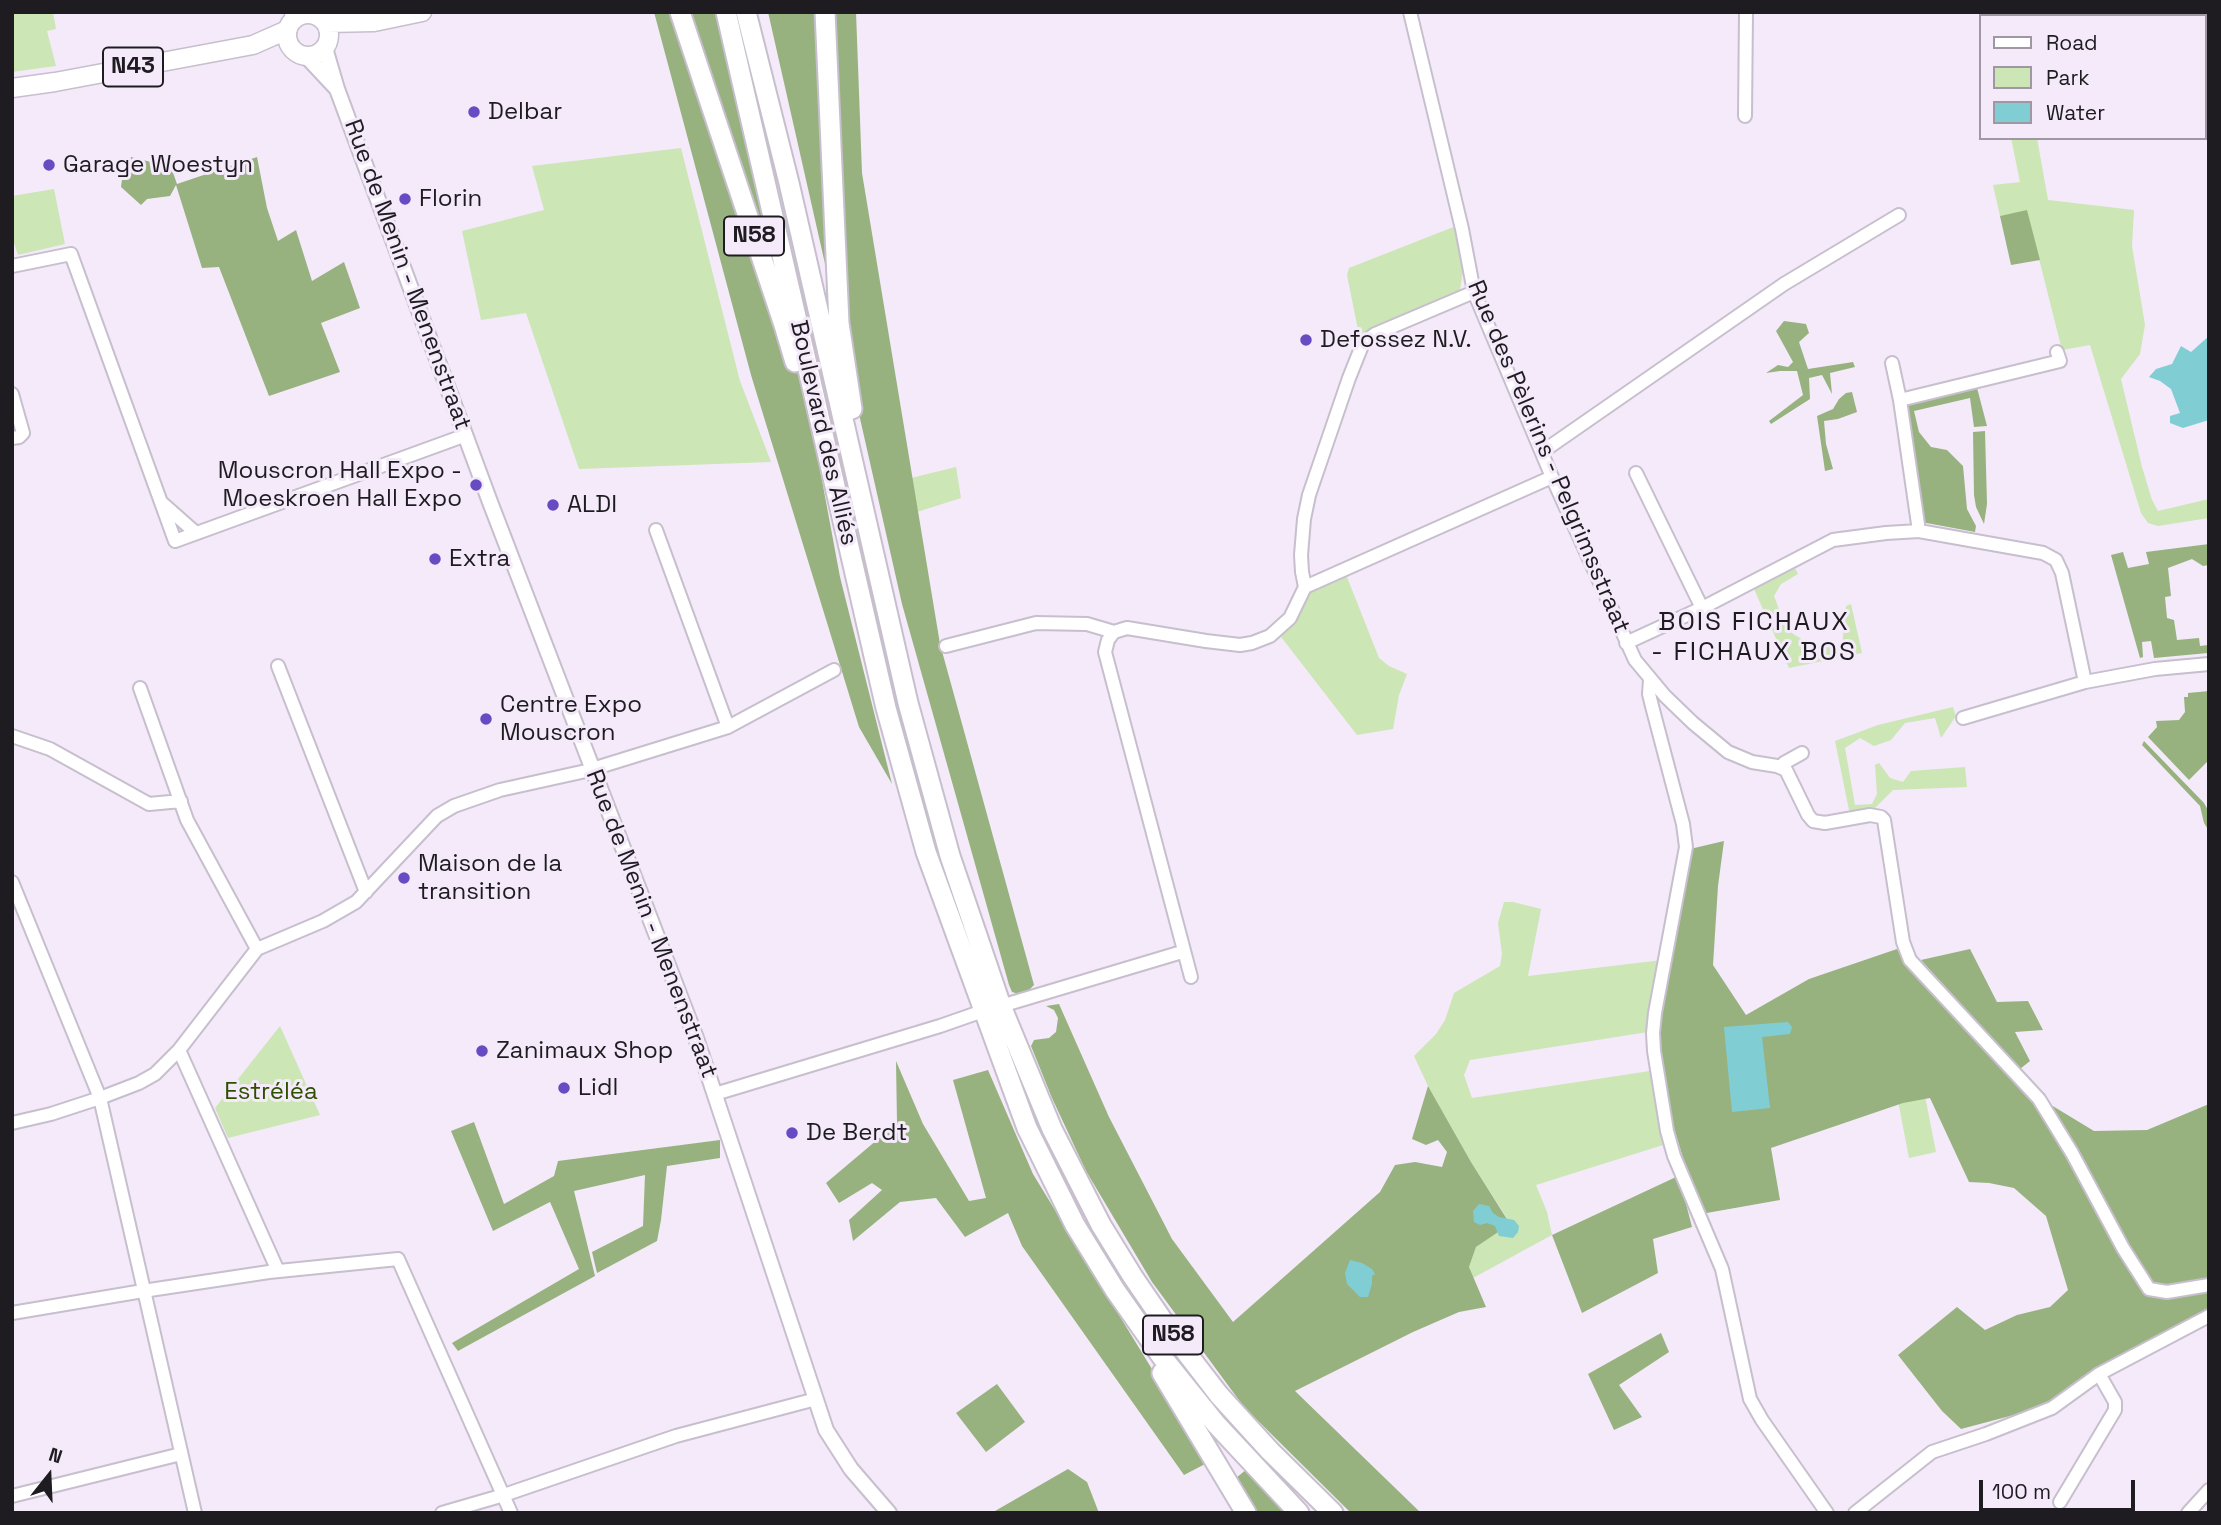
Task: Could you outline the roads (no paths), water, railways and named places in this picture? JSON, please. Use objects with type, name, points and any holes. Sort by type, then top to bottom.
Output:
[{"type":"highway","name":"N58","points":[[680,12],[784,325],[806,401],[829,459]]},
{"type":"highway","name":"Boulevard des Alliés","points":[[726,12],[886,708],[926,852],[992,1009]]},
{"type":"highway","name":"Boulevard des Alliés","points":[[746,12],[789,183],[904,685],[992,1009]]},
{"type":"highway","name":"N58","points":[[825,12],[839,323],[855,429],[854,470]]},
{"type":"highway","name":"N58","points":[[992,1009],[1027,1128],[1075,1225],[1115,1290],[1162,1357],[1216,1424],[1299,1513]]},
{"type":"highway","name":"N58","points":[[992,1009],[1101,1225],[1133,1277],[1219,1395],[1270,1451],[1333,1513]]},
{"type":"highway","points":[[1115,1290],[1246,1513]]},
{"type":"main road","name":"N43","points":[[253,45],[291,20],[306,14],[321,27],[374,22],[422,12]]},
{"type":"main road","points":[[291,20],[287,40],[300,54]]},
{"type":"main road","name":"N43","points":[[12,88],[253,45],[300,54],[321,53],[321,27]]},
{"type":"street","name":"Rue des Pèlerins - Pelgrimsstraat","points":[[1410,12],[1474,292],[1626,643],[1650,680],[1693,723],[1728,752],[1752,762],[1781,766]]},
{"type":"street","points":[[1745,117],[1746,12]]},
{"type":"street","name":"Rue de Menin - Menenstraat","points":[[321,27],[337,89],[696,1038],[826,1430],[866,1489],[889,1513]]},
{"type":"street","name":"Rue de Menin - Menenstraat","points":[[300,54],[337,89]]},
{"type":"street","points":[[1542,452],[1784,285],[1899,215]]},
{"type":"street","points":[[12,266],[71,254],[175,541],[466,435]]},
{"type":"street","points":[[1306,587],[1301,555],[1309,495],[1363,343],[1375,334],[1474,292]]},
{"type":"street","points":[[1900,400],[2060,361],[2057,352]]},
{"type":"street","points":[[1892,363],[1919,531]]},
{"type":"street","points":[[12,394],[23,433],[12,438]]},
{"type":"street","points":[[1636,472],[1702,608]]},
{"type":"street","points":[[946,646],[1036,623],[1087,624],[1114,632],[1127,628],[1240,645],[1252,643],[1270,636],[1290,618],[1306,587],[1552,477]]},
{"type":"street","points":[[162,503],[196,533]]},
{"type":"street","points":[[656,530],[729,727]]},
{"type":"street","points":[[1626,643],[1702,608],[1833,540],[1919,531],[2043,554],[2056,560],[2062,573],[2085,682]]},
{"type":"street","points":[[1114,632],[1108,640],[1105,652],[1143,790],[1182,952],[1191,977]]},
{"type":"street","points":[[1963,718],[2085,682],[2155,669],[2209,664]]},
{"type":"street","points":[[278,666],[366,892]]},
{"type":"street","points":[[12,1123],[51,1114],[148,1079],[179,1050],[257,949],[323,921],[356,902],[438,816],[454,806],[500,790],[592,769],[729,727],[834,670]]},
{"type":"street","points":[[1650,680],[1649,694],[1683,824],[1686,848],[1653,1033],[1667,1131],[1674,1156],[1722,1269],[1750,1399],[1827,1513]]},
{"type":"street","points":[[140,688],[187,820],[257,949]]},
{"type":"street","points":[[12,736],[50,749],[149,804],[181,801]]},
{"type":"street","points":[[1802,754],[1781,766],[1789,774],[1813,821],[1825,823],[1876,815],[1884,821],[1901,931],[1907,953],[1917,969],[2039,1099],[2149,1289],[2167,1292],[2209,1285]]},
{"type":"street","points":[[12,882],[100,1098],[195,1513]]},
{"type":"street","points":[[715,1094],[1182,952]]},
{"type":"street","points":[[179,1050],[278,1271]]},
{"type":"street","points":[[12,1313],[278,1271],[398,1259],[511,1513]]},
{"type":"street","points":[[1855,1513],[1932,1452],[2052,1408],[2099,1374],[2209,1316]]},
{"type":"street","points":[[2060,1502],[2115,1410],[2115,1402],[2099,1374]]},
{"type":"street","points":[[442,1513],[676,1436],[816,1399]]},
{"type":"street","points":[[12,1496],[181,1454]]},
{"type":"street","points":[[2188,1513],[2209,1490]]},
{"type":"water","points":[[2209,336],[2209,420],[2183,428],[2170,423],[2170,416],[2180,413],[2171,389],[2149,377],[2156,369],[2172,364],[2181,346],[2191,352]]},
{"type":"water","points":[[1788,1022],[1792,1027],[1790,1034],[1762,1037],[1770,1108],[1732,1112],[1724,1027]]},
{"type":"water","points":[[1479,1204],[1489,1206],[1499,1217],[1514,1220],[1519,1226],[1513,1238],[1499,1236],[1495,1226],[1474,1222],[1473,1211]]},
{"type":"water","points":[[1350,1260],[1362,1263],[1375,1274],[1372,1276],[1368,1297],[1360,1297],[1347,1284],[1345,1273]]},
{"type":"place","name":"Delbar","points":[[474,112]]},
{"type":"place","name":"Garage Woestyn","points":[[49,165]]},
{"type":"place","name":"Florin","points":[[405,199]]},
{"type":"place","name":"Defossez N.V.","points":[[1306,340]]},
{"type":"place","name":"Mouscron Hall Expo - Moeskroen Hall Expo","points":[[476,485]]},
{"type":"place","name":"ALDI","points":[[553,505]]},
{"type":"place","name":"Extra","points":[[435,559]]},
{"type":"place","name":"Centre Expo Mouscron","points":[[486,719]]},
{"type":"place","name":"Maison de la transition","points":[[404,878]]},
{"type":"place","name":"Zanimaux Shop","points":[[482,1051]]},
{"type":"place","name":"Lidl","points":[[564,1088]]},
{"type":"place","name":"De Berdt","points":[[792,1133]]},
{"type":"district","name":"BOIS FICHAUX - FICHAUX BOS","points":[[1754,638]]},
{"type":"park label","name":"Estréléa","points":[[271,1092]]}]
